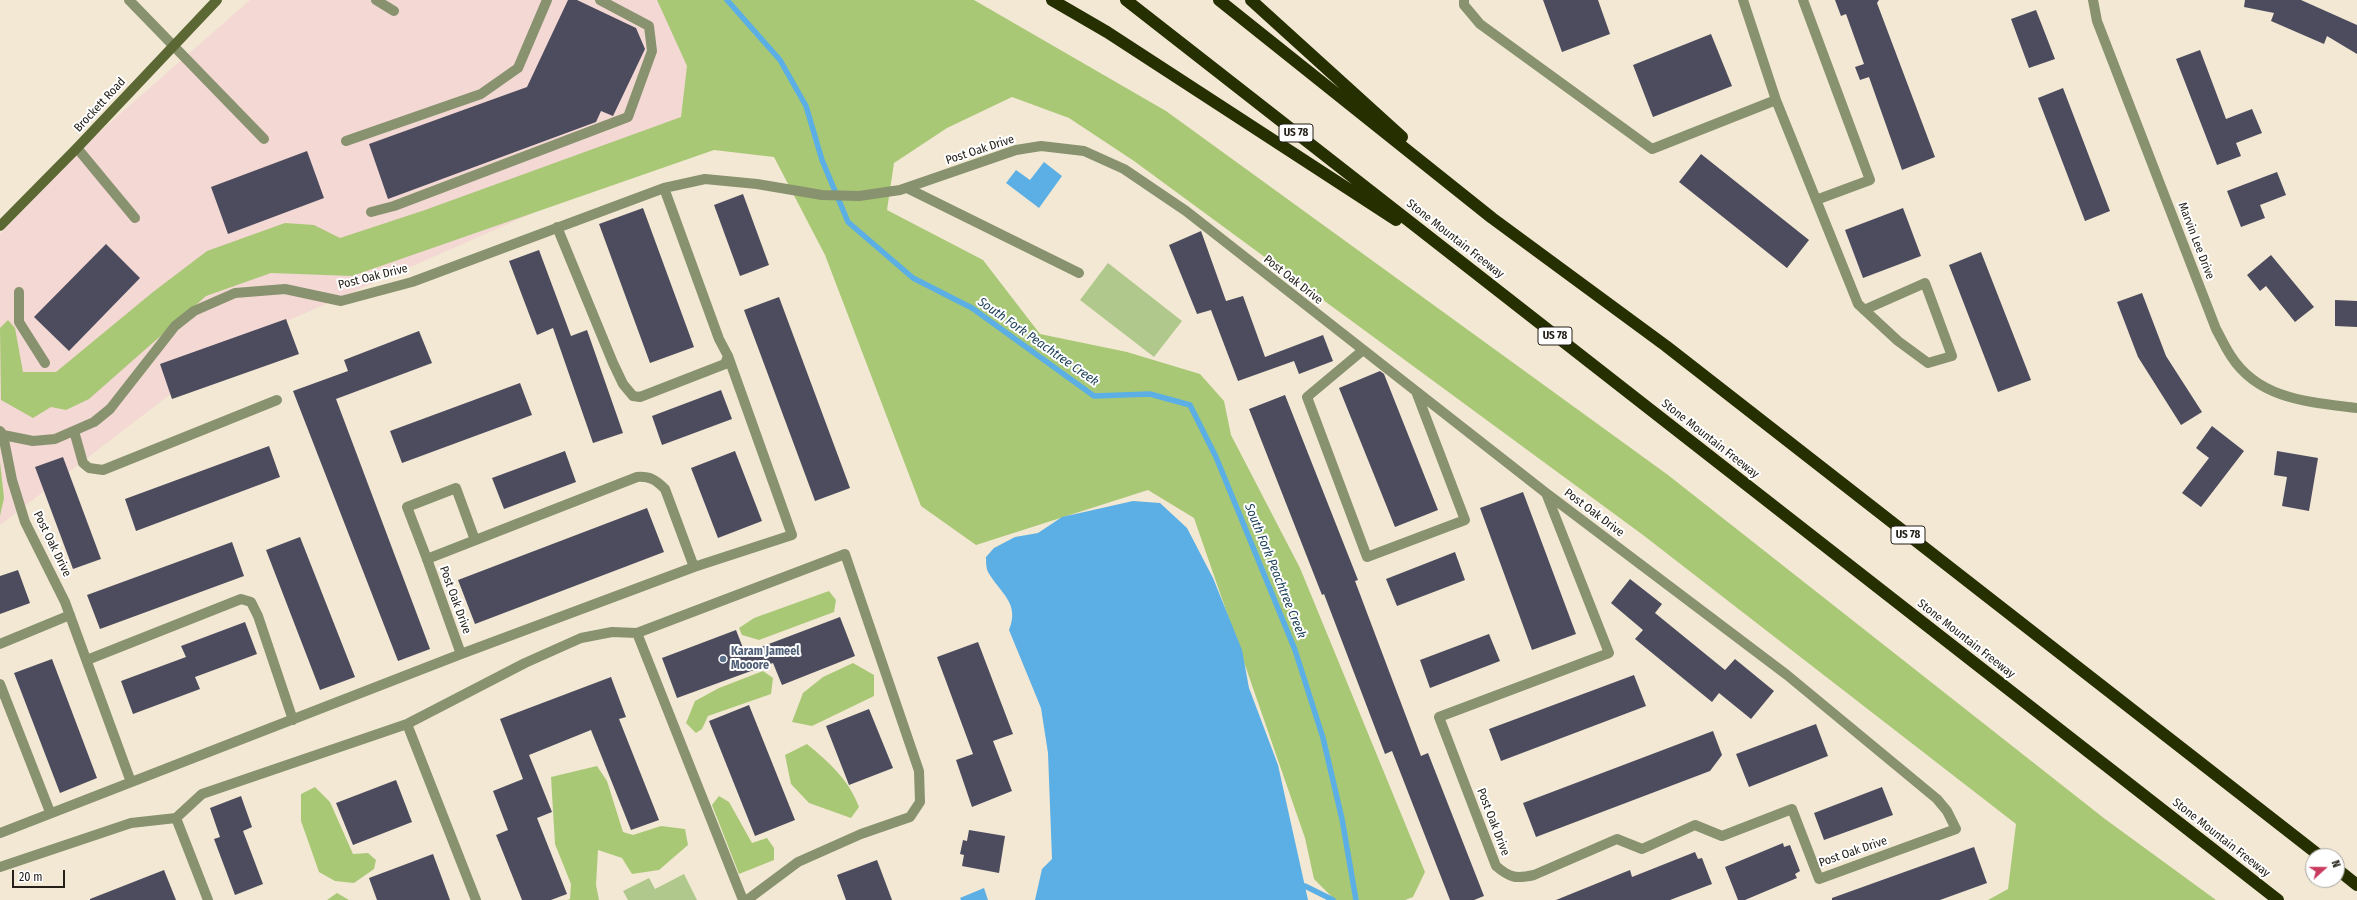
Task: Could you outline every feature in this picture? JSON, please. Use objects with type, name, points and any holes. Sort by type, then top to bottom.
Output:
[{"type":"highway","points":[[1052,0],[1107,32],[1466,265]]},
{"type":"highway","name":"Stone Mountain Freeway","points":[[1126,0],[2278,900]]},
{"type":"highway","name":"US 78","points":[[1219,0],[1492,218],[1666,346],[2310,848]]},
{"type":"highway","points":[[1251,0],[1492,218]]},
{"type":"highway","points":[[2345,875],[2357,885]]},
{"type":"street","points":[[129,0],[264,139]]},
{"type":"street","name":"Brockett Road","points":[[0,226],[77,148],[217,0]]},
{"type":"street","points":[[376,0],[394,11]]},
{"type":"street","points":[[346,141],[481,94],[518,68],[547,0]]},
{"type":"street","points":[[371,212],[401,203],[628,117],[652,50],[648,26],[600,0]]},
{"type":"street","points":[[1464,0],[1464,5],[1480,24],[1652,149],[1776,100]]},
{"type":"street","points":[[1743,0],[1776,100],[1858,304],[1864,310],[1898,342],[1928,363],[1952,356],[1924,282],[1864,310]]},
{"type":"street","points":[[1802,0],[1870,180],[1816,200]]},
{"type":"street","name":"Marvin Lee Drive","points":[[2093,0],[2097,21],[2148,153],[2216,328],[2231,357],[2256,382],[2282,397],[2357,408]]},
{"type":"street","name":"Post Oak Drive","points":[[131,782],[70,615],[25,522],[12,480],[2,433],[34,441],[54,439],[94,422],[110,409],[175,326],[194,311],[235,293],[285,289],[341,300],[412,282],[664,188],[705,179],[757,184],[822,195],[859,196],[907,188],[1016,150],[1040,146],[1084,151],[1124,169],[1186,212],[1362,351],[1546,493],[1787,675],[1937,798],[1948,811],[1956,829],[1819,879],[1792,809],[1722,836],[1695,825],[1642,849],[1617,839],[1534,876],[1520,878],[1506,875],[1496,866],[1439,717],[1609,654],[1546,493]]},
{"type":"street","points":[[77,148],[135,218]]},
{"type":"street","points":[[557,227],[623,384],[633,396],[640,398],[725,364],[728,356],[719,339],[664,188]]},
{"type":"street","points":[[907,188],[1079,273]]},
{"type":"street","points":[[19,292],[20,322],[45,363]]},
{"type":"street","points":[[1362,351],[1307,397],[1367,557],[1465,520],[1417,393]]},
{"type":"street","name":"Post Oak Drive","points":[[0,833],[50,812],[294,720],[461,654],[694,567],[792,534],[728,356]]},
{"type":"street","points":[[74,431],[83,463],[89,468],[103,470],[277,400]]},
{"type":"street","name":"Post Oak Drive","points":[[461,654],[427,559],[637,476],[646,476],[657,481],[664,488],[694,567]]},
{"type":"street","points":[[427,559],[407,507],[456,488],[476,540]]},
{"type":"street","points":[[0,867],[131,823],[176,818],[202,794],[407,724],[525,663],[581,638],[612,632],[637,632],[845,554],[919,771],[920,802],[910,817],[861,834],[798,862],[747,900]]},
{"type":"street","points":[[87,660],[241,599],[251,602],[258,616],[294,720]]},
{"type":"street","points":[[0,644],[70,615]]},
{"type":"street","points":[[637,632],[744,900]]},
{"type":"street","points":[[0,684],[50,812]]},
{"type":"street","points":[[407,724],[476,900]]},
{"type":"street","points":[[176,818],[208,900]]},
{"type":"shaded area","points":[[250,0],[777,0],[711,135],[237,343],[0,525],[0,234],[97,134]]},
{"type":"green space","points":[[657,0],[974,0],[1166,111],[1668,475],[2105,819],[2216,900],[1988,900],[2008,889],[2016,824],[1643,535],[1134,161],[1069,118],[1012,97],[947,128],[894,163],[887,210],[983,260],[1040,334],[1127,352],[1200,374],[1224,401],[1231,435],[1300,568],[1425,872],[1413,897],[1405,900],[1335,900],[1314,879],[1305,838],[1194,518],[1148,490],[976,545],[921,506],[825,255],[774,157],[714,150],[352,276],[271,273],[206,296],[89,399],[66,410],[51,407],[33,418],[1,400],[0,328],[8,320],[15,328],[23,372],[56,372],[153,292],[207,251],[285,223],[314,225],[340,238],[425,210],[681,117],[687,66]]},
{"type":"green space","points":[[1108,263],[1182,321],[1154,357],[1080,300]]},
{"type":"green space","points":[[0,462],[4,498],[0,516]]},
{"type":"green space","points":[[829,591],[836,600],[834,612],[759,640],[742,635],[739,628],[754,618]]},
{"type":"green space","points":[[853,663],[874,675],[874,696],[812,726],[792,722],[803,693],[823,677]]},
{"type":"green space","points":[[763,671],[773,678],[771,694],[708,716],[702,729],[696,733],[686,723],[695,701],[719,688]]},
{"type":"green space","points":[[807,744],[838,772],[850,788],[859,807],[851,818],[809,803],[791,784],[785,755]]},
{"type":"green space","points":[[597,766],[607,781],[623,832],[633,835],[661,826],[685,829],[688,845],[659,870],[632,874],[622,858],[598,850],[596,885],[599,900],[567,900],[570,899],[571,884],[555,844],[551,777]]},
{"type":"green space","points":[[315,787],[330,802],[353,854],[368,853],[376,860],[374,869],[354,883],[335,881],[319,872],[301,821],[301,794]]},
{"type":"green space","points":[[719,796],[729,802],[752,843],[767,838],[774,848],[774,860],[739,874],[712,805]]},
{"type":"green space","points":[[684,874],[697,900],[628,900],[623,891],[649,878],[655,889]]},
{"type":"green space","points":[[337,893],[349,900],[327,900]]},
{"type":"water","points":[[1044,162],[1062,176],[1039,208],[1006,183],[1016,170],[1030,180]]},
{"type":"water","points":[[1133,501],[1160,503],[1187,528],[1213,578],[1242,650],[1249,688],[1278,765],[1308,900],[1035,900],[1042,869],[1052,859],[1048,753],[1041,708],[1009,630],[1012,621],[1011,606],[1008,599],[988,572],[986,567],[986,557],[994,548],[1015,537],[1038,533],[1062,517]]},
{"type":"water","points":[[984,888],[988,900],[961,900],[960,898]]},
{"type":"building","points":[[568,0],[577,0],[636,28],[645,49],[613,116],[601,111],[596,122],[388,199],[369,144],[527,87]]},
{"type":"building","points":[[1543,0],[1598,0],[1610,34],[1562,52]]},
{"type":"building","points":[[1835,0],[1879,0],[1877,3],[1935,157],[1902,170],[1869,77],[1860,80],[1855,67],[1864,64],[1846,14],[1841,16]]},
{"type":"building","points":[[2245,0],[2301,0],[2357,25],[2357,54],[2327,36],[2324,44],[2271,21],[2274,13],[2244,7]]},
{"type":"building","points":[[2036,10],[2055,59],[2029,68],[2011,19]]},
{"type":"building","points":[[1711,34],[1732,86],[1653,117],[1633,65]]},
{"type":"building","points":[[2200,50],[2226,119],[2252,109],[2262,133],[2236,143],[2241,156],[2217,165],[2176,59]]},
{"type":"building","points":[[2063,88],[2110,211],[2085,221],[2038,98]]},
{"type":"building","points":[[307,151],[324,198],[228,234],[211,187]]},
{"type":"building","points":[[1701,154],[1809,240],[1787,268],[1679,182]]},
{"type":"building","points":[[2277,172],[2286,195],[2260,205],[2265,218],[2241,227],[2227,191]]},
{"type":"building","points":[[743,194],[769,265],[740,276],[714,205]]},
{"type":"building","points":[[643,208],[694,347],[650,363],[599,224]]},
{"type":"building","points":[[1903,208],[1921,256],[1863,278],[1845,230]]},
{"type":"building","points":[[1201,231],[1226,301],[1243,296],[1265,357],[1323,335],[1333,361],[1299,374],[1294,361],[1238,381],[1211,310],[1197,314],[1169,245]]},
{"type":"building","points":[[106,244],[140,278],[69,351],[34,317]]},
{"type":"building","points":[[539,250],[571,336],[587,330],[623,433],[593,443],[553,328],[537,335],[509,261]]},
{"type":"building","points":[[1981,252],[2031,380],[1998,392],[1949,265]]},
{"type":"building","points":[[2271,255],[2314,307],[2295,322],[2266,286],[2260,291],[2247,275]]},
{"type":"building","points":[[2142,293],[2166,356],[2202,412],[2181,425],[2138,357],[2117,302]]},
{"type":"building","points":[[779,297],[850,488],[815,501],[744,310]]},
{"type":"building","points":[[2335,300],[2357,301],[2357,327],[2335,326]]},
{"type":"building","points":[[286,319],[299,354],[172,399],[160,364]]},
{"type":"building","points":[[419,331],[432,363],[336,399],[430,649],[398,661],[293,391],[348,371],[344,360]]},
{"type":"building","points":[[1380,371],[1384,374],[1438,510],[1395,527],[1339,388]]},
{"type":"building","points":[[520,383],[532,415],[402,463],[390,431]]},
{"type":"building","points":[[721,390],[732,419],[662,445],[652,416]]},
{"type":"building","points":[[1285,395],[1358,580],[1355,581],[1421,756],[1428,753],[1484,896],[1474,900],[1450,900],[1392,751],[1385,754],[1324,594],[1322,595],[1249,409]]},
{"type":"building","points":[[2212,426],[2244,451],[2201,507],[2182,493],[2209,458],[2196,448]]},
{"type":"building","points":[[269,446],[280,477],[136,531],[125,499]]},
{"type":"building","points":[[565,451],[576,482],[504,509],[492,478]]},
{"type":"building","points":[[735,451],[762,521],[718,538],[691,468]]},
{"type":"building","points":[[2277,451],[2318,458],[2309,511],[2282,506],[2287,477],[2274,475]]},
{"type":"building","points":[[63,457],[101,559],[73,569],[35,467]]},
{"type":"building","points":[[1523,492],[1576,634],[1532,650],[1480,508]]},
{"type":"building","points":[[647,508],[664,552],[475,624],[458,580]]},
{"type":"building","points":[[300,537],[355,677],[320,690],[266,550]]},
{"type":"building","points":[[232,542],[244,576],[100,629],[87,595]]},
{"type":"building","points":[[1455,552],[1465,580],[1397,606],[1386,579]]},
{"type":"building","points":[[18,570],[30,603],[0,614],[0,576]]},
{"type":"building","points":[[1630,579],[1662,604],[1655,613],[1725,670],[1735,659],[1774,691],[1751,719],[1719,693],[1712,702],[1635,639],[1643,630],[1611,603]]},
{"type":"building","points":[[840,617],[855,656],[782,685],[773,663],[677,698],[662,658],[736,630],[745,653]]},
{"type":"building","points":[[245,622],[257,654],[195,677],[200,689],[133,714],[121,681],[186,657],[181,646]]},
{"type":"building","points":[[1489,634],[1500,661],[1430,688],[1420,660]]},
{"type":"building","points":[[978,642],[1013,734],[993,741],[1012,791],[972,807],[956,760],[973,754],[937,657]]},
{"type":"building","points":[[52,659],[97,778],[60,793],[14,673]]},
{"type":"building","points":[[1634,675],[1646,706],[1501,761],[1489,729]]},
{"type":"building","points":[[611,677],[626,717],[619,719],[659,820],[631,830],[591,730],[529,755],[552,812],[537,818],[567,894],[551,900],[522,900],[496,835],[508,830],[493,791],[523,779],[500,719]]},
{"type":"building","points":[[749,705],[795,820],[755,836],[709,721]]},
{"type":"building","points":[[869,709],[893,768],[849,785],[826,726]]},
{"type":"building","points":[[1816,724],[1828,756],[1749,787],[1736,754]]},
{"type":"building","points":[[1713,731],[1722,755],[1710,771],[1536,837],[1523,803]]},
{"type":"building","points":[[396,780],[412,822],[353,845],[336,803]]},
{"type":"building","points":[[1882,787],[1893,815],[1824,840],[1814,813]]},
{"type":"building","points":[[241,796],[252,827],[243,831],[263,884],[235,895],[214,839],[220,837],[210,808]]},
{"type":"building","points":[[969,830],[1005,836],[999,873],[962,866],[964,855],[960,854],[963,840],[967,841]]},
{"type":"building","points":[[1783,843],[1784,847],[1790,845],[1800,871],[1795,874],[1797,878],[1745,900],[1738,900],[1725,867]]},
{"type":"building","points":[[1974,847],[1987,883],[1940,900],[1832,900],[1832,898]]},
{"type":"building","points":[[1695,852],[1698,859],[1702,858],[1712,884],[1670,900],[1556,900],[1630,870],[1632,877]]},
{"type":"building","points":[[433,854],[450,900],[377,900],[369,878]]},
{"type":"building","points":[[877,860],[892,900],[846,900],[837,875]]},
{"type":"building","points":[[164,870],[176,900],[90,900],[90,899]]},
{"type":"waterway","name":"South Fork Peachtree Creek","points":[[727,0],[780,60],[806,106],[822,160],[848,222],[913,278],[972,308],[1094,396],[1150,394],[1190,405],[1216,457],[1295,650],[1323,738],[1342,819],[1356,900]]},
{"type":"waterway","points":[[1305,886],[1333,900]]},
{"type":"place","name":"Karam Jameel Mooore","points":[[723,659]]}]
